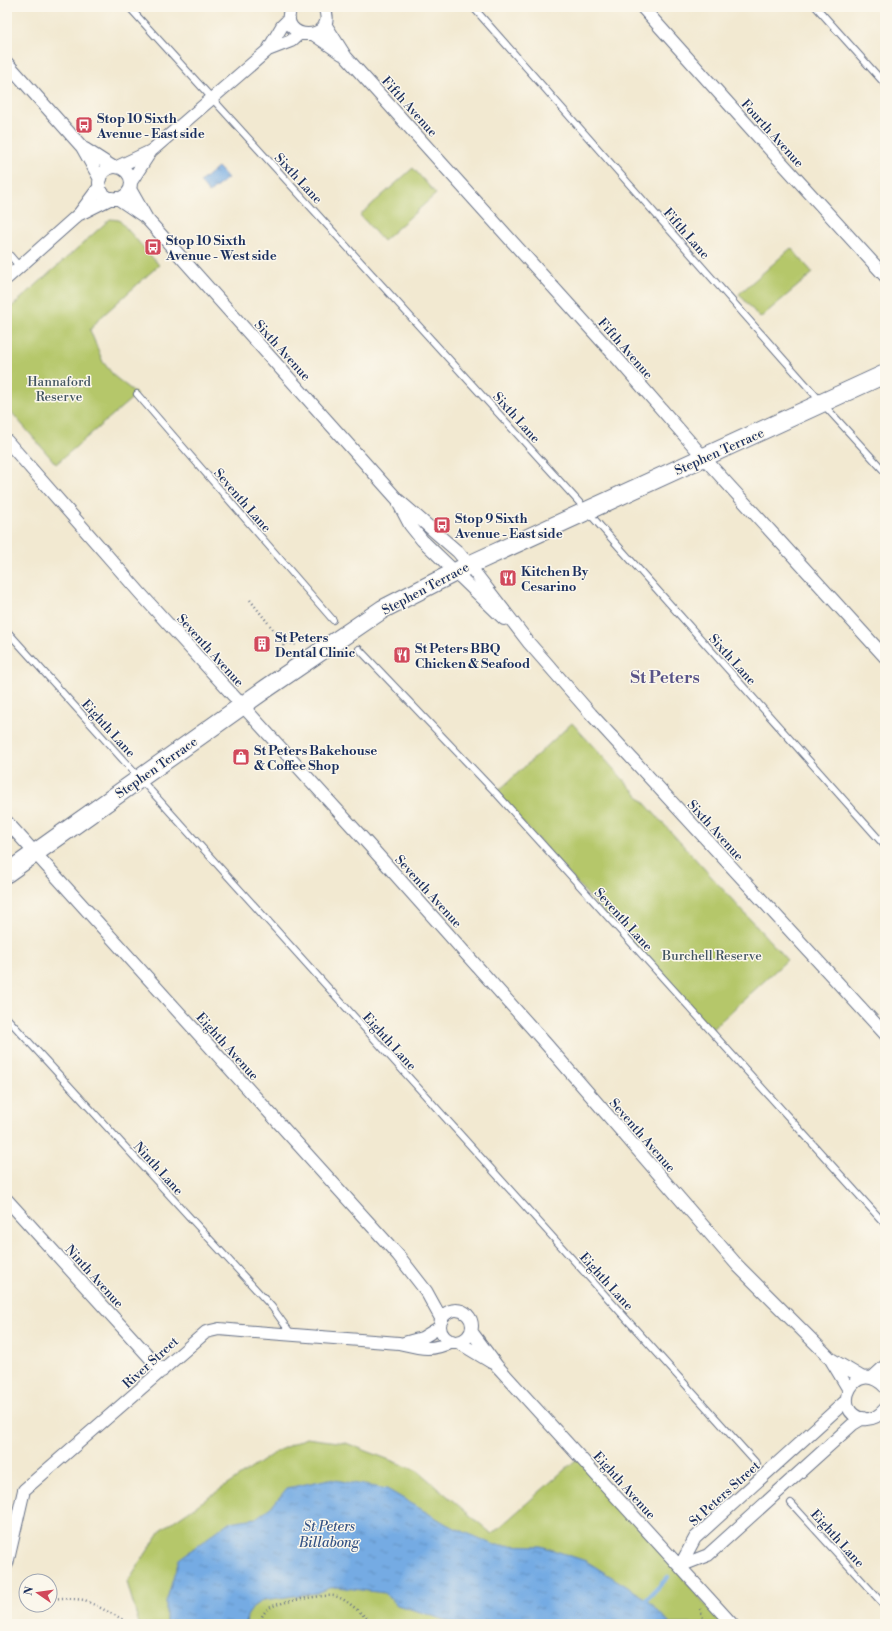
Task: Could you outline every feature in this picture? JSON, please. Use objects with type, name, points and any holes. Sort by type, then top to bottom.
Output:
[{"type":"main road","name":"Stephen Terrace","points":[[7,873],[267,688],[383,610],[462,568],[823,404],[885,374]]},
{"type":"street","name":"Fourth Avenue","points":[[642,7],[885,276]]},
{"type":"street","points":[[290,10],[293,27],[300,33],[313,34],[325,24],[328,8]]},
{"type":"street","points":[[7,278],[79,214],[100,182],[102,173],[107,169],[115,167],[150,151],[268,50],[290,10]]},
{"type":"street","name":"Fifth Avenue","points":[[325,24],[346,57],[617,358],[704,458],[885,657]]},
{"type":"street","points":[[268,50],[292,41],[300,33]]},
{"type":"street","name":"Fifth Avenue","points":[[313,34],[346,57]]},
{"type":"street","points":[[7,63],[82,147],[100,182],[104,194],[115,198]]},
{"type":"street","points":[[82,147],[115,167],[125,170],[128,174],[130,185]]},
{"type":"street","points":[[79,214],[115,198],[122,197],[150,151]]},
{"type":"street","name":"Sixth Avenue","points":[[130,185],[147,219]]},
{"type":"street","name":"Sixth Avenue","points":[[115,198],[147,219],[397,499],[458,552],[462,568],[529,643]]},
{"type":"street","name":"Seventh Avenue","points":[[7,441],[140,593],[547,1045],[738,1266],[830,1359],[848,1395],[850,1409],[856,1416],[869,1418]]},
{"type":"street","name":"Sixth Avenue","points":[[397,499],[410,525],[462,568],[591,714],[885,1034]]},
{"type":"street","name":"Eighth Avenue","points":[[7,822],[398,1255],[426,1291],[441,1323]]},
{"type":"street","name":"Ninth Avenue","points":[[7,1200],[162,1370]]},
{"type":"street","name":"Eighth Avenue","points":[[426,1291],[451,1311]]},
{"type":"street","points":[[459,1311],[466,1314],[471,1323],[470,1331],[464,1340],[455,1342],[445,1338],[441,1323],[448,1312],[459,1311]]},
{"type":"street","name":"River Street","points":[[399,1343],[422,1338],[441,1323]]},
{"type":"street","name":"River Street","points":[[8,1559],[24,1490],[199,1337],[212,1329],[399,1343],[424,1349],[431,1349],[455,1342]]},
{"type":"street","name":"Eighth Avenue","points":[[470,1331],[497,1366],[732,1624]]},
{"type":"street","name":"Eighth Avenue","points":[[455,1342],[497,1366]]},
{"type":"street","name":"Seventh Avenue","points":[[830,1359],[868,1378],[880,1382],[885,1387]]},
{"type":"street","points":[[868,1378],[885,1366]]},
{"type":"street","name":"St Peters Street","points":[[680,1566],[695,1538],[848,1395],[856,1381],[868,1378]]},
{"type":"street","points":[[680,1566],[708,1555],[847,1429],[885,1409]]},
{"type":"street","points":[[869,1418],[885,1425]]},
{"type":"lane","name":"Sixth Lane","points":[[129,7],[587,511],[885,846]]},
{"type":"lane","name":"Fifth Lane","points":[[472,7],[885,472]]},
{"type":"lane","points":[[816,7],[885,84]]},
{"type":"lane","points":[[7,252],[19,266]]},
{"type":"lane","name":"Seventh Lane","points":[[137,394],[333,620]]},
{"type":"lane","name":"Eighth Lane","points":[[7,631],[757,1464]]},
{"type":"lane","name":"Seventh Lane","points":[[359,649],[496,793],[885,1224]]},
{"type":"lane","name":"Ninth Lane","points":[[7,1018],[272,1307],[292,1335]]},
{"type":"lane","name":"Eighth Lane","points":[[790,1502],[885,1606]]},
{"type":"path","points":[[250,600],[283,642],[284,654]]},
{"type":"path","points":[[283,642],[298,644]]},
{"type":"path","points":[[260,1624],[260,1618],[270,1607],[288,1602],[334,1596],[348,1603],[374,1624]]},
{"type":"path","points":[[58,1598],[85,1600],[132,1624]]},
{"type":"green space","points":[[413,168],[436,194],[383,241],[360,215]]},
{"type":"green space","name":"Hannaford Reserve","points":[[110,219],[119,220],[159,265],[99,319],[90,330],[103,362],[115,377],[137,394],[56,464],[7,407],[7,311]]},
{"type":"green space","points":[[791,248],[813,273],[760,318],[739,294]]},
{"type":"green space","name":"Burchell Reserve","points":[[572,723],[787,960],[710,1031],[496,793]]},
{"type":"green space","points":[[306,1438],[346,1443],[418,1471],[492,1534],[580,1456],[722,1624],[139,1624],[127,1582],[162,1529],[277,1451]]},
{"type":"water","points":[[218,167],[228,178],[209,193],[200,182]]},
{"type":"water","name":"St Peters Billabong","points":[[329,1479],[387,1489],[448,1525],[495,1545],[541,1546],[586,1561],[647,1599],[670,1624],[455,1624],[397,1605],[384,1593],[338,1587],[330,1588],[317,1593],[263,1600],[254,1606],[247,1616],[246,1624],[166,1624],[166,1602],[179,1559],[229,1522],[256,1518],[273,1505],[287,1488]]},
{"type":"waterway","points":[[647,1599],[668,1577]]},
{"type":"place","name":"Stop 10 Sixth Avenue - East side","points":[[84,125]]},
{"type":"place","name":"Stop 10 Sixth Avenue - West side","points":[[153,247]]},
{"type":"place","name":"Stop 9 Sixth Avenue - East side","points":[[442,525]]},
{"type":"place","name":"Kitchen By Cesarino","points":[[508,578]]},
{"type":"place","name":"St Peters Dental Clinic","points":[[262,644]]},
{"type":"place","name":"St Peters BBQ Chicken & Seafood","points":[[402,655]]},
{"type":"place","name":"St Peters Bakehouse & Coffee Shop","points":[[241,757]]},
{"type":"district","name":"St Peters","points":[[665,677]]}]
